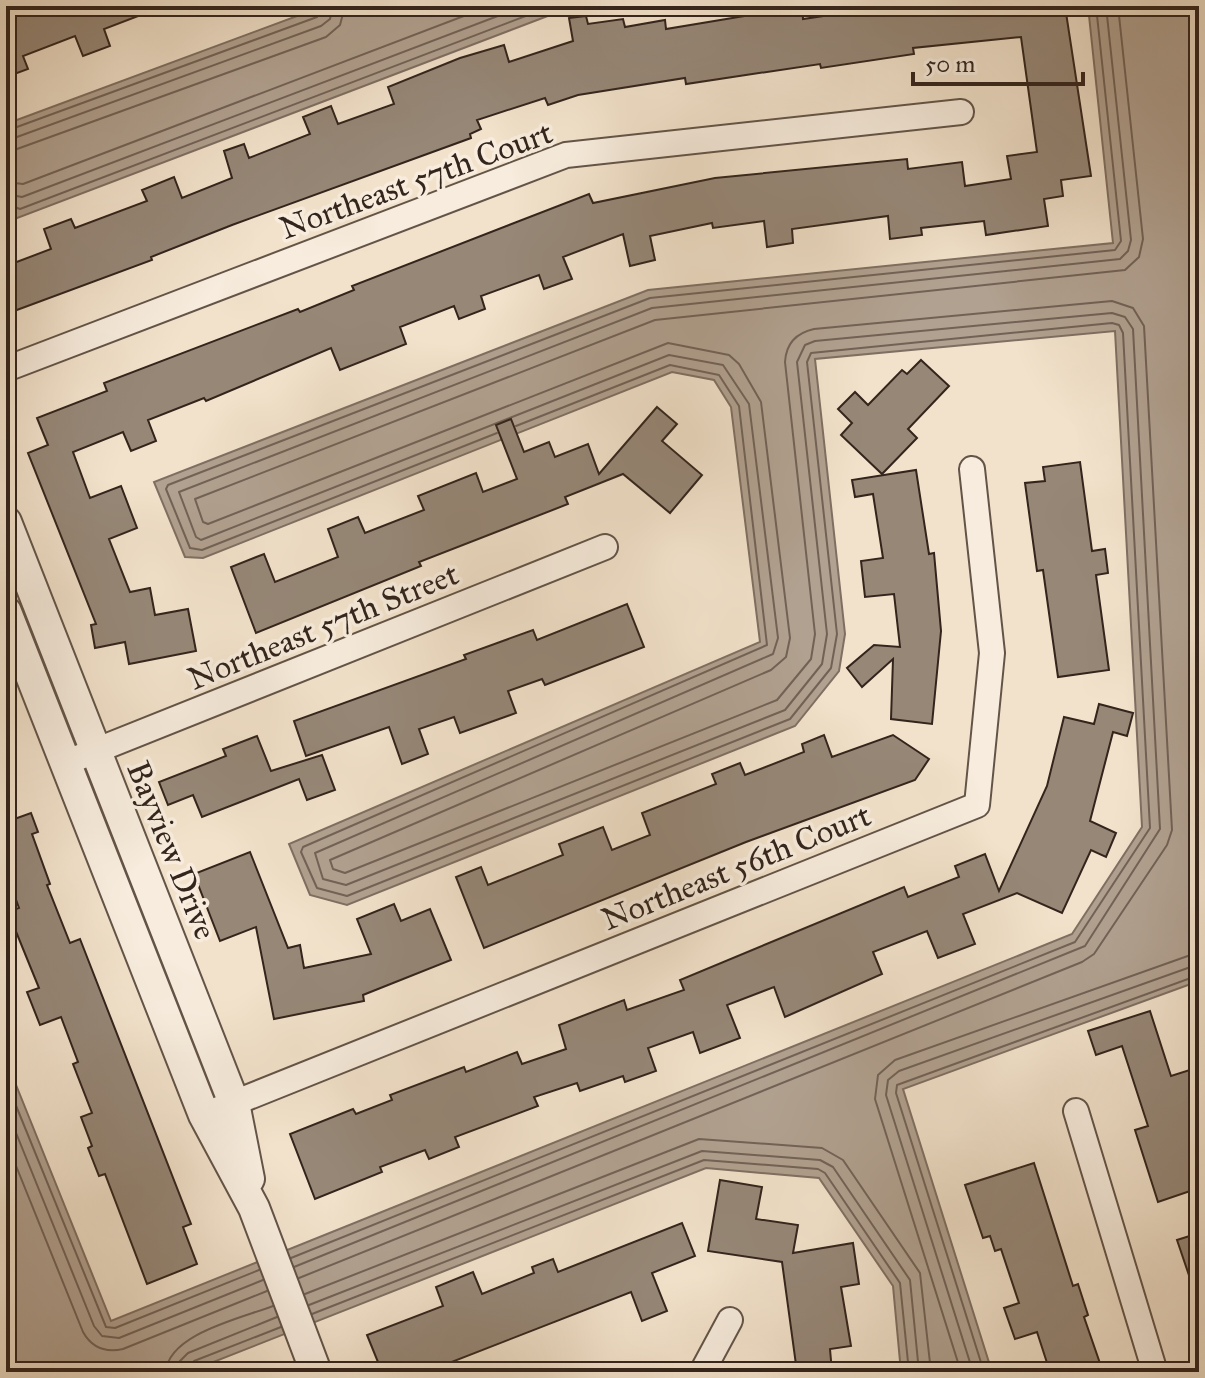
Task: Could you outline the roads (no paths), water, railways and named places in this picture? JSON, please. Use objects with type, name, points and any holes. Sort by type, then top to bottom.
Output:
[{"type":"street","name":"Northeast 57th Court","points":[[6,369],[566,155],[961,112]]},
{"type":"street","name":"Northeast 56th Court","points":[[204,1115],[977,805],[992,653],[972,469]]},
{"type":"street","name":"Bayview Drive","points":[[6,522],[13,560],[95,751],[234,1103],[254,1208]]},
{"type":"street","name":"Northeast 57th Street","points":[[65,763],[605,547]]},
{"type":"street","name":"Bayview Drive","points":[[6,612],[204,1115],[254,1208],[312,1358]]},
{"type":"street","points":[[136,943],[166,931]]},
{"type":"street","points":[[1076,1111],[1155,1372]]},
{"type":"street","points":[[702,1372],[730,1320]]},
{"type":"water","points":[[324,6],[590,6],[566,9],[12,220],[6,202],[6,124]]},
{"type":"water","points":[[1088,6],[1199,6],[1199,981],[903,1089],[992,1372],[901,1372],[893,1286],[819,1178],[706,1168],[188,1372],[6,1372],[6,1060],[111,1321],[1072,934],[1142,827],[1115,331],[815,359],[845,634],[839,671],[795,726],[347,905],[310,895],[289,844],[760,642],[731,407],[714,380],[672,372],[203,558],[185,557],[154,482],[648,290],[1113,243]]}]
